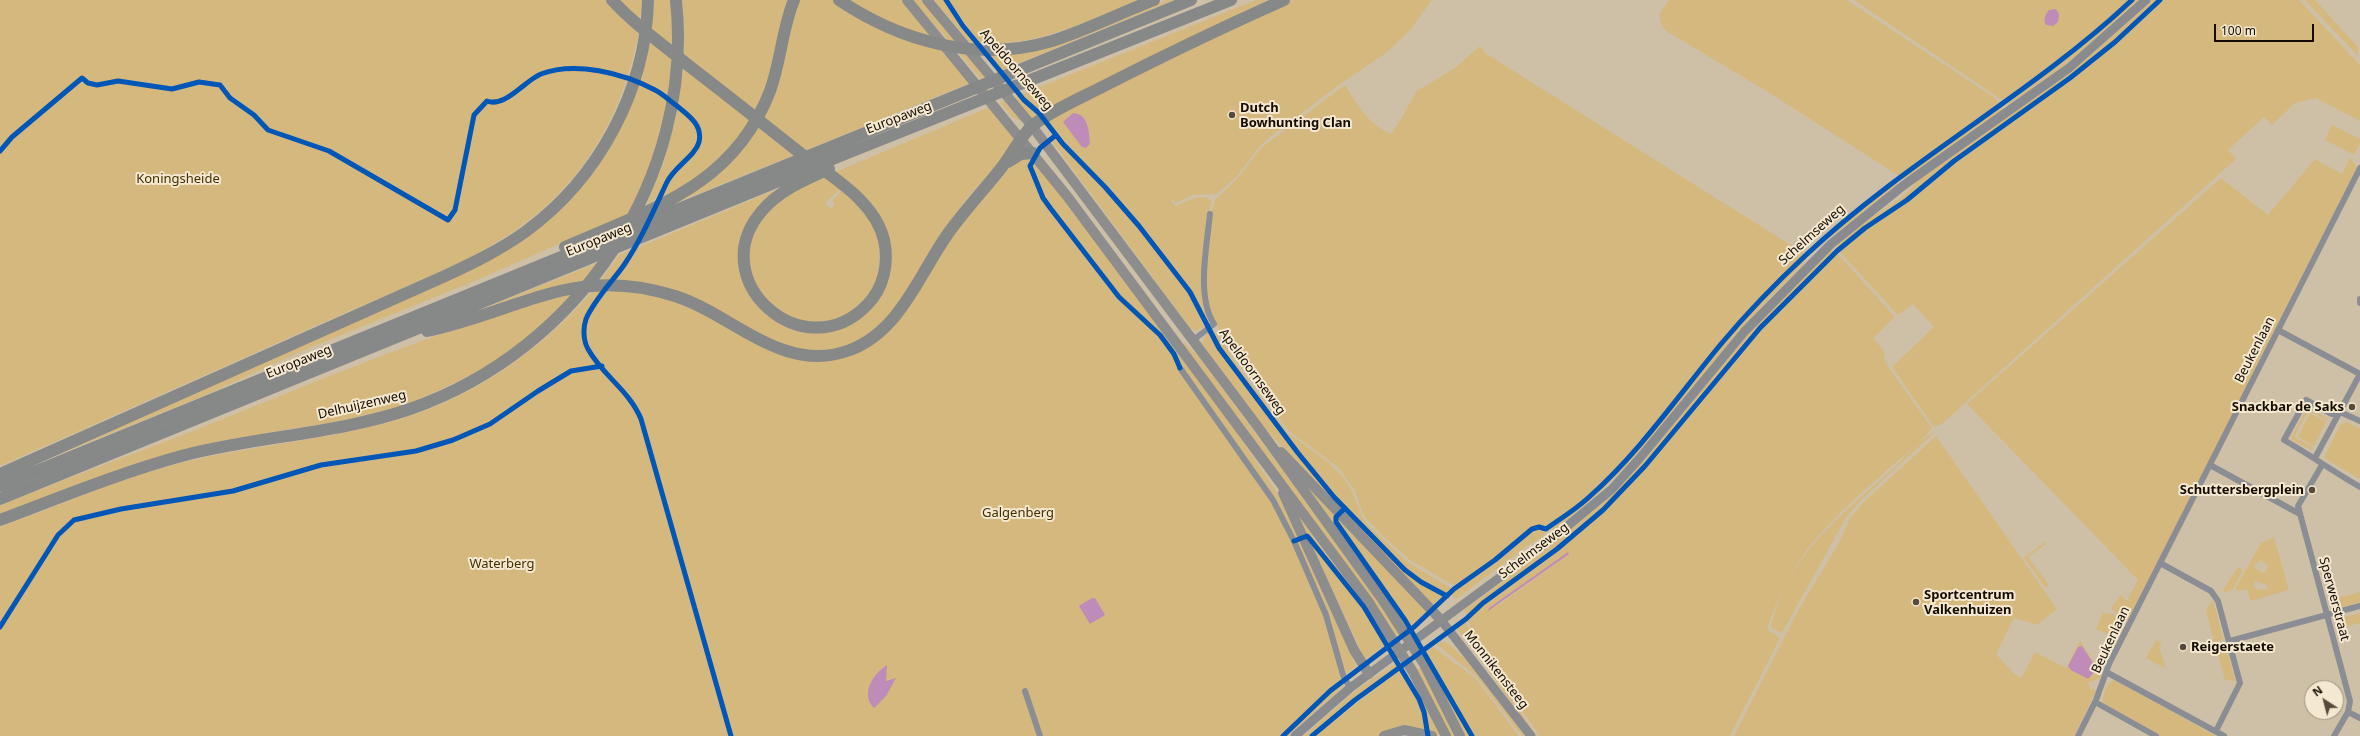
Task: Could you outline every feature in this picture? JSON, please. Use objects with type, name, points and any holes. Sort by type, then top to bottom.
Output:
[{"type":"highway","points":[[612,0],[655,40],[845,187],[865,206],[875,219],[882,233],[886,252],[886,263],[882,282],[866,307],[850,318],[836,324],[814,327],[796,325],[784,320],[769,310],[758,299],[747,276],[745,251],[751,227],[765,207],[788,183]]},
{"type":"highway","name":"Delhuijzenweg","points":[[0,520],[137,470],[182,456],[244,441],[349,424],[399,412],[450,393],[504,362],[543,332],[567,309],[593,279],[618,243],[638,207],[655,166],[666,131],[674,84],[678,27],[676,0]]},
{"type":"highway","points":[[510,278],[558,250],[666,202],[704,180],[726,161],[740,145],[757,119],[770,92],[794,0]]},
{"type":"highway","points":[[839,0],[877,23],[918,39],[965,49],[998,49],[1051,41],[1154,0]]},
{"type":"highway","name":"Europaweg","points":[[0,486],[1191,0]]},
{"type":"highway","name":"Europaweg","points":[[0,499],[579,262],[788,183],[922,125],[1231,0]]},
{"type":"highway","points":[[396,337],[447,326],[556,291],[587,285],[619,284],[658,291],[682,298],[766,344],[792,353],[814,356],[845,351],[870,340],[892,320],[949,232],[1004,165],[1032,126],[1127,75],[1284,0]]},
{"type":"highway","points":[[0,474],[445,276],[511,242],[550,212],[593,163],[615,127],[624,108],[640,60],[648,1]]},
{"type":"highway","points":[[1004,165],[1020,154],[1033,153]]},
{"type":"main road","points":[[907,0],[1033,153],[1096,234],[1280,483],[1389,632],[1414,672],[1446,736]]},
{"type":"main road","name":"Apeldoornseweg","points":[[927,0],[1032,126],[1258,427],[1400,624],[1424,664],[1460,736]]},
{"type":"main road","name":"Schelmseweg","points":[[1295,736],[1350,688],[1553,538],[1612,489],[1640,459],[1745,331],[1831,244],[1911,181],[2069,68],[2146,0]]},
{"type":"main road","points":[[1258,427],[1441,620]]},
{"type":"main road","points":[[1280,483],[1354,650],[1369,674]]},
{"type":"main road","name":"Monnikensteeg","points":[[1441,620],[1531,736]]},
{"type":"main road","points":[[1384,736],[1404,730],[1432,736]]},
{"type":"street","name":"Beukenlaan","points":[[2078,736],[2108,673],[2109,664],[2360,168]]},
{"type":"street","name":"Apeldoornseweg","points":[[1192,341],[1214,324],[1210,319],[1207,302],[1204,267],[1210,214]]},
{"type":"street","points":[[2278,330],[2360,374],[2315,458]]},
{"type":"street","points":[[1180,368],[1273,500],[1294,541],[1326,615],[1343,675],[1350,688]]},
{"type":"street","points":[[2360,421],[2340,412],[2332,414],[2306,400],[2284,440],[2315,458],[2322,466],[2360,487]]},
{"type":"street","points":[[2210,465],[2298,512],[2298,506],[2322,466]]},
{"type":"street","name":"Sperwerstraat","points":[[2298,512],[2350,701],[2348,712]]},
{"type":"street","points":[[2160,563],[2216,596],[2230,641],[2240,683],[2216,731]]},
{"type":"street","points":[[2230,641],[2360,606]]},
{"type":"street","points":[[2108,673],[2224,736]]},
{"type":"street","points":[[1025,691],[1040,736]]},
{"type":"street","points":[[2095,702],[2156,736]]},
{"type":"street","points":[[2334,736],[2348,712],[2360,718]]},
{"type":"green space","name":"Koningsheide","points":[[0,0],[607,0],[639,31],[626,80],[618,103],[595,147],[566,186],[548,204],[501,240],[475,255],[420,281],[0,466]],"holes":[[[576,67],[604,70],[621,77],[590,70],[557,71],[529,81],[502,102],[501,99],[539,73]]]},
{"type":"green space","points":[[617,0],[642,0],[640,23]]},
{"type":"green space","points":[[654,0],[672,0],[673,49],[651,31]]},
{"type":"green space","points":[[683,0],[789,0],[771,74],[755,113],[684,58]]},
{"type":"green space","points":[[797,0],[834,0],[942,49],[970,83],[804,151],[762,118]]},
{"type":"green space","points":[[848,0],[902,0],[933,38],[896,26]]},
{"type":"green space","points":[[912,0],[921,0],[960,42],[949,41]]},
{"type":"green space","points":[[934,0],[943,0],[975,44],[970,43]]},
{"type":"green space","points":[[948,0],[1138,0],[1080,24],[1041,37],[1001,44],[980,44]]},
{"type":"green space","points":[[1167,0],[1174,0],[1002,70],[988,53],[1129,16]]},
{"type":"green space","points":[[1256,0],[1276,0],[1044,116],[1022,94]]},
{"type":"green space","points":[[1293,0],[1432,0],[1411,29],[1386,53],[1343,82],[1269,138],[1260,146],[1238,175],[1217,194],[1193,195],[1176,203],[1174,200],[1171,201],[1176,206],[1199,197],[1208,198],[1212,202],[1208,214],[1206,303],[1208,324],[1191,291],[1140,226],[1049,123],[1050,118]],"holes":[[[1073,113],[1078,114],[1087,124],[1090,144],[1067,117]]]},
{"type":"green space","points":[[1669,0],[1847,0],[1995,98],[2000,104],[1899,176],[1768,92],[1668,32],[1661,25],[1659,14]]},
{"type":"green space","points":[[1854,0],[2131,0],[2062,60],[2005,102]],"holes":[[[2049,10],[2057,11],[2059,17],[2044,22]]]},
{"type":"green space","points":[[2134,0],[2140,0],[2109,29],[2076,56],[2008,106],[2007,104],[2082,47]]},
{"type":"green space","points":[[2151,0],[2158,0],[2114,41],[2070,77],[1953,160],[1906,199],[1864,227],[1837,249],[1836,244],[1856,227],[1899,199],[1917,181],[2093,53]]},
{"type":"green space","points":[[2161,0],[2299,0],[2360,65],[2360,121],[2316,98],[2295,103],[2272,125],[2264,117],[2228,150],[2236,159],[1943,423],[1934,427],[1892,367],[1934,327],[1913,304],[1898,315],[1839,251],[1875,222],[1907,201],[1955,162],[2071,79],[2116,43]]},
{"type":"green space","points":[[2305,0],[2315,0],[2358,47],[2358,56]]},
{"type":"green space","points":[[649,40],[672,58],[668,101],[653,161],[630,213],[477,280],[302,351],[206,395],[55,456],[456,276],[581,186]]},
{"type":"green space","points":[[1480,46],[1485,53],[1805,254],[1746,313],[1624,460],[1586,499],[1550,525],[1530,527],[1494,558],[1461,582],[1453,585],[1410,560],[1387,540],[1364,516],[1354,489],[1338,467],[1289,431],[1233,354],[1213,319],[1208,302],[1205,267],[1211,214],[1215,200],[1239,177],[1261,148],[1345,85],[1364,114],[1376,125],[1392,134],[1417,91],[1455,68]]},
{"type":"green space","points":[[957,51],[968,52],[987,76],[981,79]]},
{"type":"green space","points":[[683,66],[751,120],[741,135],[711,168],[661,200],[674,173],[695,153],[701,142],[698,123],[678,105]]},
{"type":"green space","points":[[1018,96],[1040,118],[1033,122],[1014,98]]},
{"type":"green space","points":[[1007,100],[1022,119],[1020,121],[1012,117],[1000,102]]},
{"type":"green space","points":[[990,107],[1018,140],[963,203],[894,311],[876,330],[852,345],[816,352],[783,347],[729,318],[615,280],[637,248],[780,188],[750,221],[747,287],[805,330],[870,308],[888,242],[833,173]]},
{"type":"green space","points":[[2002,107],[2003,111],[1905,180],[1901,177]]},
{"type":"green space","points":[[678,109],[696,129],[697,141],[689,154],[671,171],[652,202],[647,205],[663,165]]},
{"type":"green space","points":[[758,125],[796,154],[670,205]]},
{"type":"green space","points":[[2332,125],[2360,139],[2360,144],[2354,155],[2325,140]]},
{"type":"green space","points":[[1056,138],[1104,188],[1138,227],[1188,293],[1204,327],[1196,331],[1191,329],[1051,140]]},
{"type":"green space","points":[[2350,158],[2357,167],[2128,621],[2125,622],[2111,608],[2121,595],[2127,601],[2138,580],[1967,404],[2221,178],[2268,215],[2315,159],[2342,174]]},
{"type":"green space","points":[[1028,159],[1033,162],[1058,190],[1222,410],[1285,505],[1356,666],[1347,673],[1344,669],[1324,616],[1341,679],[1281,736],[733,736],[713,668],[711,669],[730,736],[0,736],[0,527],[115,483],[161,468],[211,456],[344,433],[397,420],[425,411],[453,399],[479,385],[528,352],[573,313],[593,291],[604,290],[585,317],[583,333],[587,345],[594,357],[632,404],[638,415],[692,597],[640,414],[624,391],[595,355],[588,342],[586,330],[589,317],[601,299],[608,290],[626,290],[680,302],[776,353],[863,348],[954,233],[1014,163]]},
{"type":"green space","points":[[825,177],[840,189],[825,203],[831,209],[835,204],[832,201],[842,190],[861,209],[868,218],[877,236],[879,259],[876,283],[869,294],[846,316],[824,322],[802,320],[783,312],[767,299],[755,282],[749,262],[750,241],[760,220],[766,212],[781,199]]},
{"type":"green space","points":[[1897,181],[1898,185],[1852,222],[1817,247],[1850,218]]},
{"type":"green space","points":[[1817,247],[1801,267],[1750,320],[1635,457],[1610,483],[1583,507],[1554,530],[1549,528],[1588,500],[1625,464],[1723,344],[1784,278]]},
{"type":"green space","points":[[631,250],[611,280],[601,280],[619,255]]},
{"type":"green space","points":[[1831,250],[1835,251],[1782,303],[1744,344],[1663,444],[1618,494],[1582,527],[1468,616],[1464,611],[1467,608],[1553,544],[1605,500],[1745,337]]},
{"type":"green space","points":[[1837,253],[1895,317],[1873,338],[1884,351],[1885,362],[1932,428],[1916,445],[1831,522],[1802,557],[1778,600],[1768,626],[1768,630],[1780,638],[1730,736],[1540,736],[1480,649],[1468,620],[1484,604],[1572,538],[1620,495],[1656,455],[1761,329]],"holes":[[[1569,552],[1569,554],[1500,604],[1489,608]]]},
{"type":"green space","points":[[600,262],[585,282],[467,315]]},
{"type":"green space","points":[[576,293],[555,316],[486,368],[405,406],[349,420],[266,433],[0,515],[0,506],[335,374],[478,321]]},
{"type":"green space","points":[[1210,330],[1217,333],[1236,363],[1287,432],[1328,462],[1343,477],[1352,491],[1362,517],[1370,527],[1409,563],[1451,588],[1450,592],[1445,593],[1409,570],[1381,544],[1342,502],[1305,460],[1220,347]]},
{"type":"green space","points":[[1207,332],[1218,349],[1297,454],[1342,507],[1341,510],[1267,431],[1202,344]]},
{"type":"green space","points":[[1185,343],[1199,357],[1378,599],[1400,633],[1396,636],[1183,345]]},
{"type":"green space","points":[[2308,407],[2328,419],[2325,420],[2311,411],[2308,411],[2294,437],[2313,447],[2311,450],[2292,440],[2291,437]]},
{"type":"green space","points":[[2310,413],[2326,422],[2314,446],[2298,437]]},
{"type":"green space","points":[[2347,422],[2360,429],[2360,479],[2324,458],[2340,425]]},
{"type":"green space","points":[[1935,432],[1860,501],[1847,516],[1782,633],[1771,628],[1778,602],[1789,579],[1803,557],[1838,518],[1857,500],[1896,466],[1920,442]]},
{"type":"green space","name":"Sportcentrum Valkenhuizen","points":[[1936,436],[2057,609],[2037,625],[2014,618],[1996,654],[2015,675],[2021,678],[2035,652],[2066,668],[2080,641],[2102,674],[2100,678],[2088,683],[2091,690],[2095,689],[2096,691],[2074,736],[1734,736],[1799,609],[1840,541],[1850,518],[1863,503]]},
{"type":"green space","points":[[1282,457],[1335,516],[1336,523],[1404,621],[1402,622]]},
{"type":"green space","points":[[1290,502],[1369,609],[1384,636],[1348,585],[1307,535]]},
{"type":"green space","points":[[1344,512],[1404,571],[1420,583],[1442,596],[1432,606]]},
{"type":"green space","points":[[1338,517],[1427,611],[1411,626],[1338,522]]},
{"type":"green space","points":[[1533,531],[1545,531],[1544,536],[1526,547],[1456,599],[1451,594],[1497,562]]},
{"type":"green space","points":[[2274,537],[2289,590],[2251,601],[2247,589],[2239,591],[2235,589],[2261,543]],"holes":[[[2260,560],[2268,565],[2266,571],[2262,573],[2254,567]],[[2256,581],[2265,584],[2269,589],[2257,590],[2253,585]]]},
{"type":"green space","points":[[1309,539],[1353,595],[1386,644],[1365,660]]},
{"type":"green space","points":[[2045,542],[2046,544],[2028,557],[2049,585],[2046,588],[2024,558]]},
{"type":"green space","points":[[2238,567],[2243,570],[2233,589],[2224,593],[2223,590]]},
{"type":"green space","points":[[2360,592],[2360,602],[2332,610],[2330,600]]},
{"type":"green space","points":[[2213,600],[2223,640],[2214,642],[2206,610]]},
{"type":"green space","points":[[2103,613],[2114,614],[2124,628],[2106,663],[2102,665],[2097,660],[2110,635],[2096,629]]},
{"type":"green space","points":[[2360,613],[2360,623],[2338,629],[2335,620]]},
{"type":"green space","points":[[1465,621],[1478,650],[1537,736],[1535,736],[1460,633],[1457,627]]},
{"type":"green space","points":[[2156,640],[2161,642],[2160,650],[2166,669],[2146,658]]},
{"type":"green space","points":[[1441,641],[1461,655],[1474,668],[1526,736],[1522,736],[1476,676],[1436,644]]},
{"type":"green space","points":[[2226,645],[2235,681],[2225,680],[2216,648]]},
{"type":"green space","points":[[1433,647],[1475,678],[1519,736],[1473,736],[1427,652]]},
{"type":"green space","points":[[1428,661],[1470,736],[1465,736],[1427,662]]},
{"type":"green space","points":[[1397,663],[1400,667],[1310,736],[1303,736],[1360,687]]},
{"type":"green space","points":[[1421,667],[1456,736],[1450,736],[1417,670]]},
{"type":"green space","points":[[1401,669],[1421,705],[1426,730],[1380,736],[1315,736]]},
{"type":"green space","points":[[2114,680],[2216,736],[2161,736],[2103,703],[2106,687]]},
{"type":"green space","points":[[1343,683],[1344,686],[1288,736],[1285,736],[1315,706]]},
{"type":"green space","points":[[1416,690],[1442,736],[1429,732],[1424,705]]},
{"type":"shaded area","points":[[2056,9],[2059,14],[2058,22],[2053,26],[2046,25],[2046,14],[2049,10]]},
{"type":"shaded area","points":[[1073,113],[1082,117],[1087,124],[1090,144],[1086,148],[1082,147],[1063,122]]},
{"type":"shaded area","points":[[1568,552],[1569,554],[1488,611],[1489,608]]},
{"type":"shaded area","points":[[1092,598],[1095,598],[1105,615],[1090,624],[1079,606]]},
{"type":"shaded area","points":[[2082,646],[2097,669],[2088,679],[2071,670],[2068,666],[2078,647]]},
{"type":"shaded area","points":[[887,665],[886,681],[896,678],[886,696],[874,708],[870,703],[868,691],[873,679]]},
{"type":"cycle path","points":[[946,0],[963,26],[1024,100],[1039,113],[1063,144],[1105,187],[1139,226],[1190,292],[1219,348],[1298,453],[1334,497],[1405,570],[1421,582],[1447,596]]},
{"type":"cycle path","points":[[1283,736],[1330,691],[1414,627],[1454,589],[1495,560],[1532,529],[1539,527],[1546,529],[1573,510],[1607,481],[1658,424],[1721,344],[1751,310],[1806,255],[1845,221],[1885,188],[2053,67],[2132,0]]},
{"type":"cycle path","points":[[1312,736],[1355,700],[1466,619],[1483,603],[1557,549],[1603,510],[1645,466],[1760,328],[1837,251],[1865,228],[1907,200],[1954,161],[2070,78],[2115,42],[2160,0]]},
{"type":"cycle path","points":[[0,151],[12,137],[82,78],[88,83],[97,85],[118,81],[172,89],[199,82],[220,85],[230,98],[254,115],[268,130],[329,151],[448,220],[455,210],[474,115],[487,101],[501,101],[541,74],[554,70],[569,69],[584,69],[614,74],[628,78],[655,90],[677,106],[694,121],[699,130],[700,136],[697,147],[669,178],[636,246],[589,312],[585,323],[584,334],[586,345],[600,367],[630,399],[641,419],[731,736]]},
{"type":"cycle path","points":[[1056,135],[1040,148],[1030,166],[1043,198],[1119,297],[1160,335],[1174,354],[1180,368]]},
{"type":"cycle path","points":[[0,627],[58,535],[74,520],[121,509],[233,491],[321,465],[416,451],[453,440],[490,424],[538,391],[571,371],[602,366]]},
{"type":"cycle path","points":[[1345,508],[1336,517],[1336,522],[1405,620],[1472,736]]},
{"type":"cycle path","points":[[1294,541],[1307,536],[1364,607],[1419,699],[1424,712],[1428,736]]},
{"type":"place","name":"Dutch Bowhunting Clan","points":[[1232,115]]},
{"type":"place","name":"Snackbar de Saks","points":[[2352,407]]},
{"type":"place","name":"Schuttersbergplein","points":[[2312,490]]},
{"type":"place","name":"Sportcentrum Valkenhuizen","points":[[1916,602]]},
{"type":"place","name":"Reigerstaete","points":[[2183,647]]},
{"type":"park label","name":"Galgenberg","points":[[1018,513]]},
{"type":"park label","name":"Waterberg","points":[[502,564]]}]
